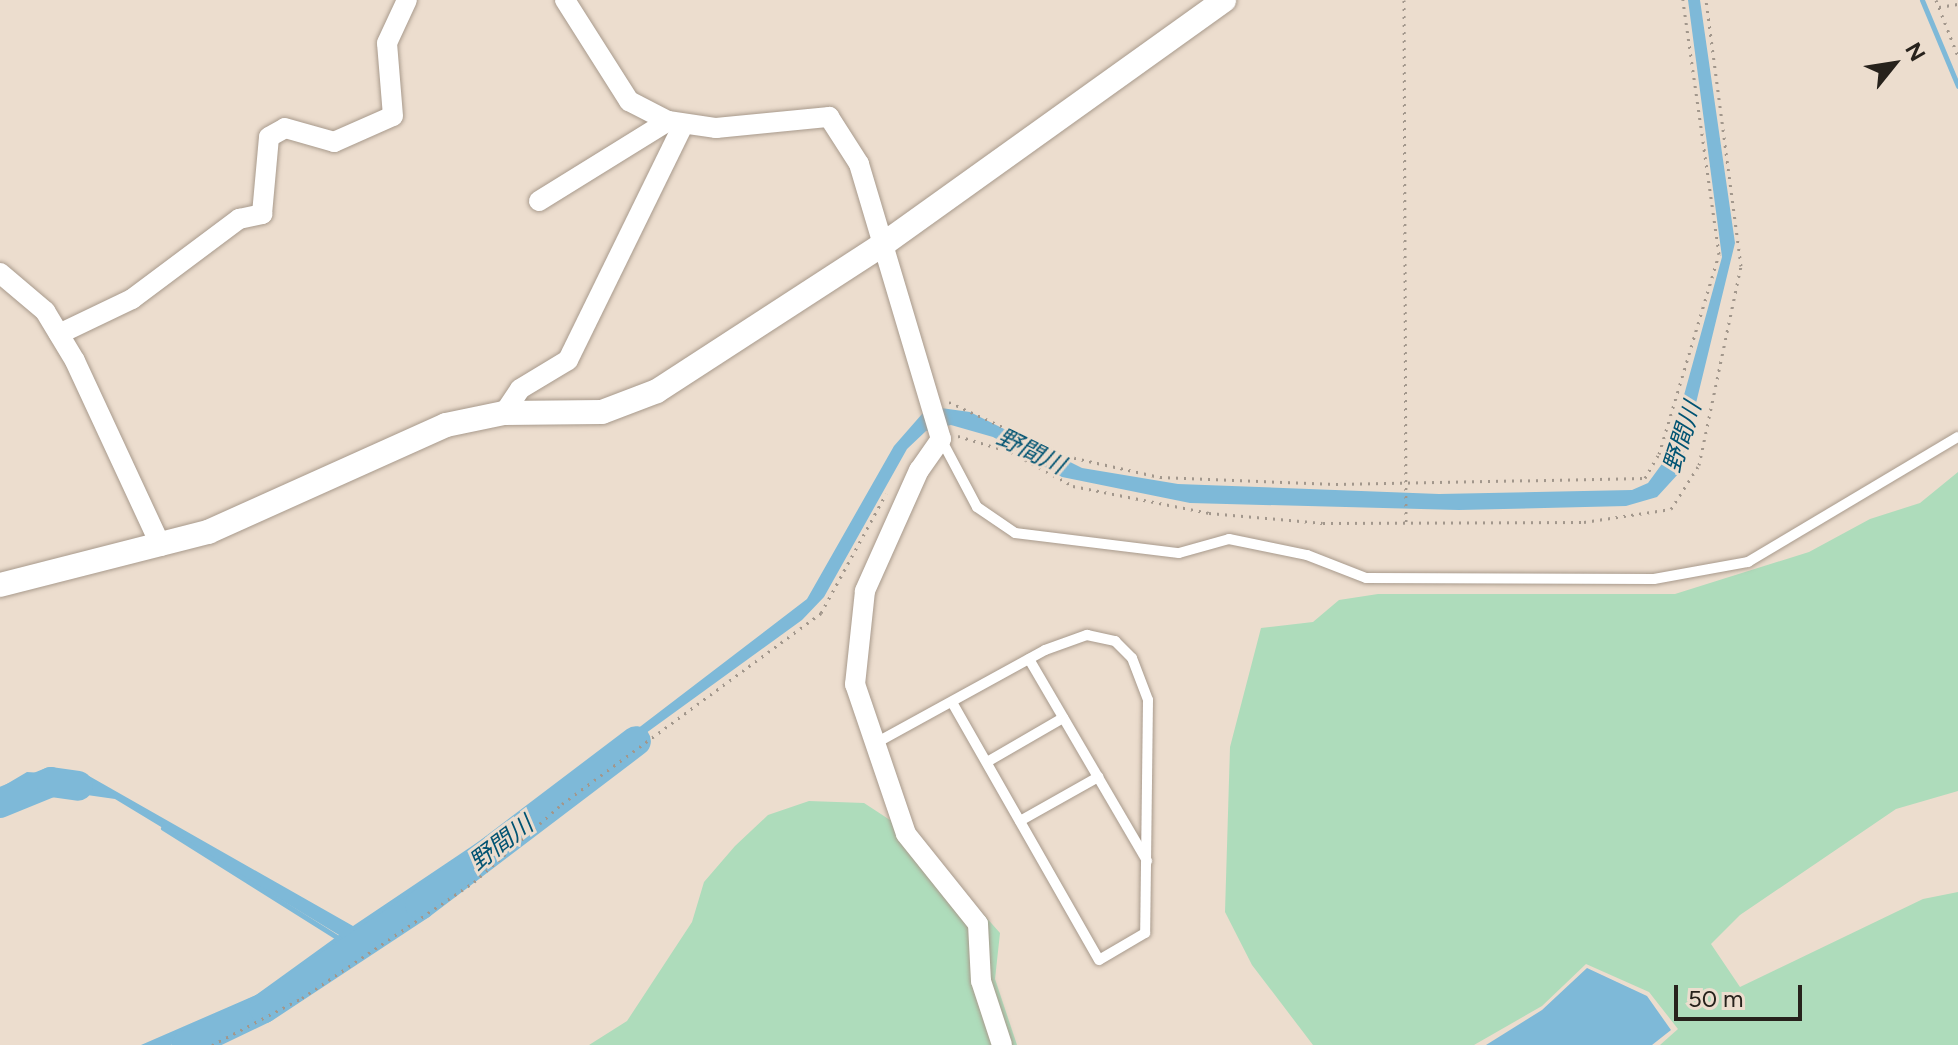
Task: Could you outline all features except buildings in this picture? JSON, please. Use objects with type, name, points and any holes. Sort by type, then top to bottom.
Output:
[{"type":"street","points":[[59,334],[132,299],[239,219],[262,214],[269,137],[285,128],[334,142],[393,116],[387,43],[407,0]]},
{"type":"street","points":[[565,0],[629,101],[675,123],[763,126],[829,117],[859,164],[941,439],[919,470],[865,591],[855,684],[872,745],[906,834],[978,924],[981,981],[1002,1045]]},
{"type":"street","points":[[0,585],[208,532],[446,425],[504,413],[564,417],[628,405],[885,243],[1224,0]]},
{"type":"street","points":[[539,201],[675,123]]},
{"type":"street","points":[[504,413],[520,389],[568,360],[675,123]]},
{"type":"street","points":[[0,273],[45,311],[59,334],[161,546]]},
{"type":"lane","points":[[941,439],[977,507],[1015,533],[1179,553],[1229,539],[1307,555],[1366,578],[1654,579],[1748,562],[1958,437]]},
{"type":"lane","points":[[872,745],[1029,659],[1087,635],[1115,641],[1132,658],[1148,700],[1148,927],[1099,960],[952,702]]},
{"type":"lane","points":[[1029,659],[1148,863]]},
{"type":"lane","points":[[987,762],[1063,718]]},
{"type":"lane","points":[[1020,821],[1098,777]]},
{"type":"path","points":[[1404,0],[1403,483],[1406,522]]},
{"type":"path","points":[[932,403],[964,406],[1103,469],[1229,482],[1403,483],[1645,478],[1719,254],[1683,0]]},
{"type":"path","points":[[941,439],[986,441],[1073,486],[1209,513],[1406,522],[1651,516],[1671,509],[1699,465],[1742,243],[1706,0]]},
{"type":"path","points":[[1936,0],[1958,56]]},
{"type":"path","points":[[1939,7],[1958,4]]},
{"type":"path","points":[[212,1045],[302,998],[474,882],[562,804],[821,613],[893,481]]},
{"type":"green space","points":[[1958,472],[1958,791],[1896,809],[1740,915],[1711,944],[1740,987],[1923,899],[1958,892],[1958,1045],[1660,1045],[1678,1029],[1649,992],[1586,964],[1542,1006],[1474,1045],[1313,1045],[1252,965],[1225,912],[1230,747],[1261,628],[1313,622],[1339,600],[1378,594],[1675,594],[1809,552],[1870,519],[1920,503]]},
{"type":"green space","points":[[809,801],[864,803],[913,835],[1000,933],[995,979],[1017,1045],[589,1045],[627,1021],[692,922],[704,882],[735,846],[768,815]]},
{"type":"water","name":"野間川","points":[[1688,0],[1700,0],[1735,243],[1679,473],[1657,497],[1626,506],[1459,510],[1190,503],[1062,477],[993,437],[951,425],[926,431],[907,449],[824,597],[802,620],[355,944],[261,1005],[171,1045],[141,1045],[256,995],[339,935],[115,799],[31,787],[0,800],[0,788],[27,772],[89,776],[353,926],[573,778],[807,599],[894,446],[922,414],[941,408],[970,412],[1082,468],[1178,484],[1439,494],[1632,490],[1648,483],[1667,457],[1722,257]]},
{"type":"water","points":[[1587,968],[1647,996],[1671,1030],[1652,1045],[1486,1045],[1542,1010]]},
{"type":"waterway","points":[[1922,0],[1958,86]]},
{"type":"waterway","points":[[187,1045],[264,1008],[420,905],[636,741]]},
{"type":"waterway","points":[[0,803],[51,782],[78,786]]},
{"type":"waterway","points":[[163,828],[353,947]]}]
